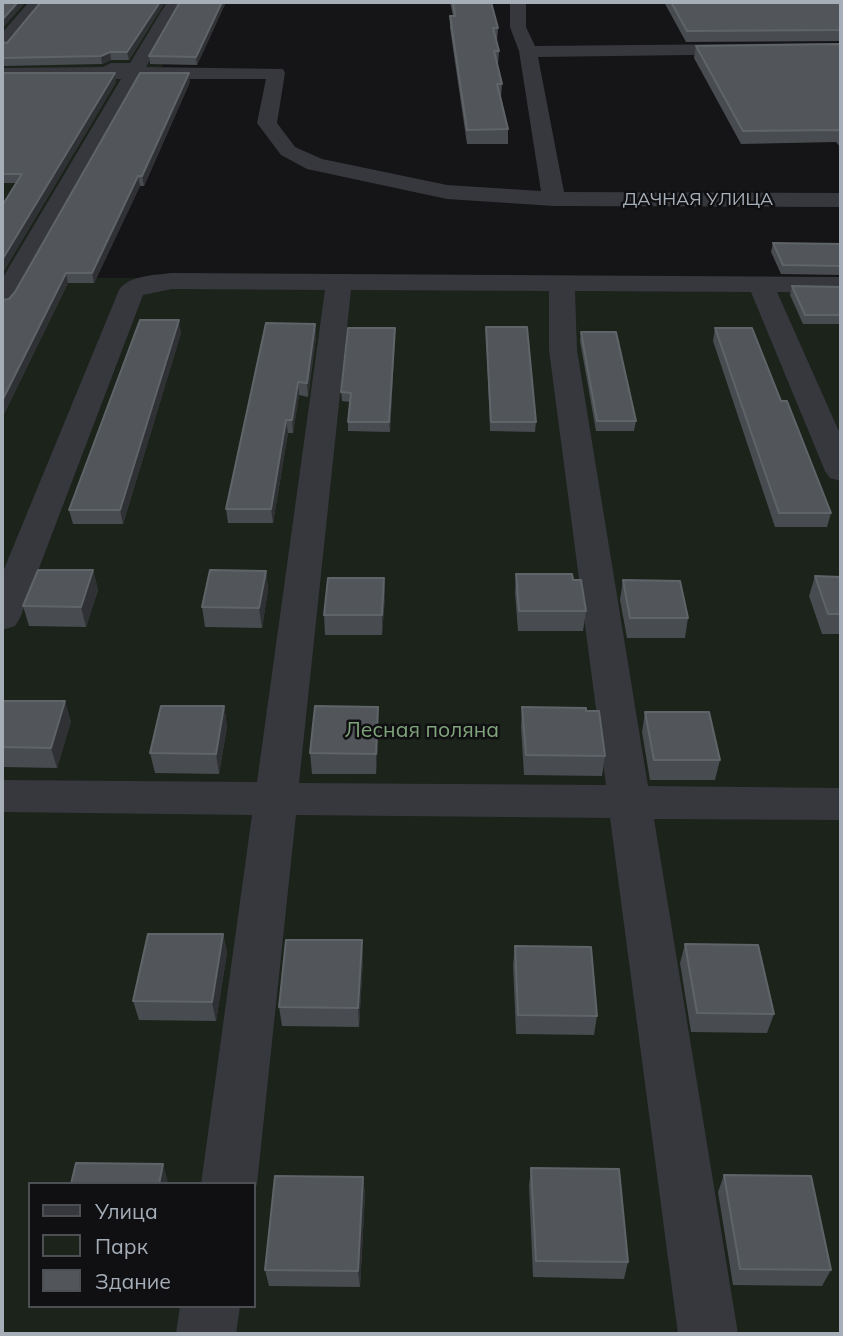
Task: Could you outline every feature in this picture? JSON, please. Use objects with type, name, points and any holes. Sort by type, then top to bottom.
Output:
[{"type":"street","points":[[2,44],[37,2]]},
{"type":"street","points":[[2,71],[136,69],[175,2]]},
{"type":"street","points":[[518,2],[518,27],[528,51],[554,199]]},
{"type":"street","points":[[528,51],[572,53],[841,48]]},
{"type":"street","points":[[2,71],[133,74],[2,301]]},
{"type":"street","name":"ДАЧНАЯ УЛИЦА","points":[[133,74],[276,73],[267,123],[288,151],[315,164],[447,192],[554,199],[841,200]]},
{"type":"street","points":[[2,618],[132,290],[148,284],[172,281],[841,285]]},
{"type":"street","points":[[229,1182],[339,282]]},
{"type":"street","points":[[562,283],[563,350],[708,1334]]},
{"type":"street","points":[[760,285],[841,471]]},
{"type":"street","points":[[2,796],[841,804]]},
{"type":"street","points":[[206,1334],[210,1308]]},
{"type":"green space","name":"Лесная поляна","points":[[2,2],[194,2],[58,278],[841,278],[841,1334],[2,1334]]},
{"type":"building","points":[[2,2],[18,2],[2,20]]},
{"type":"building","points":[[41,2],[160,2],[127,52],[110,52],[101,56],[2,58],[2,42],[7,43]]},
{"type":"building","points":[[180,2],[222,2],[196,57],[149,56]]},
{"type":"building","points":[[453,2],[491,2],[498,28],[493,28],[499,51],[494,51],[502,84],[497,84],[508,129],[467,130],[450,16],[455,16]]},
{"type":"building","points":[[671,2],[841,2],[841,30],[687,31]]},
{"type":"building","points":[[841,44],[841,132],[743,131],[696,46]]},
{"type":"building","points":[[2,73],[115,73],[2,260],[2,206],[22,174],[2,174]]},
{"type":"building","points":[[140,73],[189,73],[142,176],[138,176],[92,273],[66,273],[2,401],[2,300],[9,299],[15,292]]},
{"type":"building","points":[[773,243],[841,244],[841,266],[783,265]]},
{"type":"building","points":[[792,286],[841,287],[841,315],[805,315]]},
{"type":"building","points":[[140,320],[179,320],[120,510],[69,510]]},
{"type":"building","points":[[266,323],[315,324],[307,383],[298,382],[292,420],[286,420],[271,509],[226,509]]},
{"type":"building","points":[[486,327],[527,327],[536,422],[491,422]]},
{"type":"building","points":[[348,328],[395,328],[389,422],[348,422],[351,393],[341,392]]},
{"type":"building","points":[[715,328],[752,328],[781,401],[787,401],[831,513],[779,513]]},
{"type":"building","points":[[581,332],[616,332],[636,421],[597,421]]},
{"type":"building","points":[[38,570],[93,570],[81,607],[23,606]]},
{"type":"building","points":[[210,570],[266,571],[259,608],[202,607]]},
{"type":"building","points":[[516,574],[572,574],[573,580],[581,580],[586,611],[519,611]]},
{"type":"building","points":[[815,576],[841,577],[841,614],[828,614]]},
{"type":"building","points":[[328,578],[384,578],[382,615],[324,615]]},
{"type":"building","points":[[623,580],[680,581],[688,618],[630,618]]},
{"type":"building","points":[[3,701],[65,701],[51,748],[2,747]]},
{"type":"building","points":[[161,706],[224,706],[216,754],[150,753]]},
{"type":"building","points":[[315,706],[378,707],[376,754],[310,753]]},
{"type":"building","points":[[522,707],[586,708],[586,711],[599,711],[605,756],[526,755]]},
{"type":"building","points":[[645,712],[709,712],[720,760],[654,760]]},
{"type":"building","points":[[148,934],[223,934],[212,1002],[133,1001]]},
{"type":"building","points":[[286,940],[362,940],[358,1008],[279,1007]]},
{"type":"building","points":[[685,944],[758,945],[774,1014],[697,1013]]},
{"type":"building","points":[[515,946],[591,947],[597,1016],[518,1015]]},
{"type":"building","points":[[76,1163],[163,1164],[159,1182],[71,1182]]},
{"type":"building","points":[[531,1168],[619,1169],[628,1262],[536,1261]]},
{"type":"building","points":[[724,1175],[811,1176],[831,1270],[740,1269]]},
{"type":"building","points":[[275,1176],[363,1177],[358,1271],[265,1270]]}]
